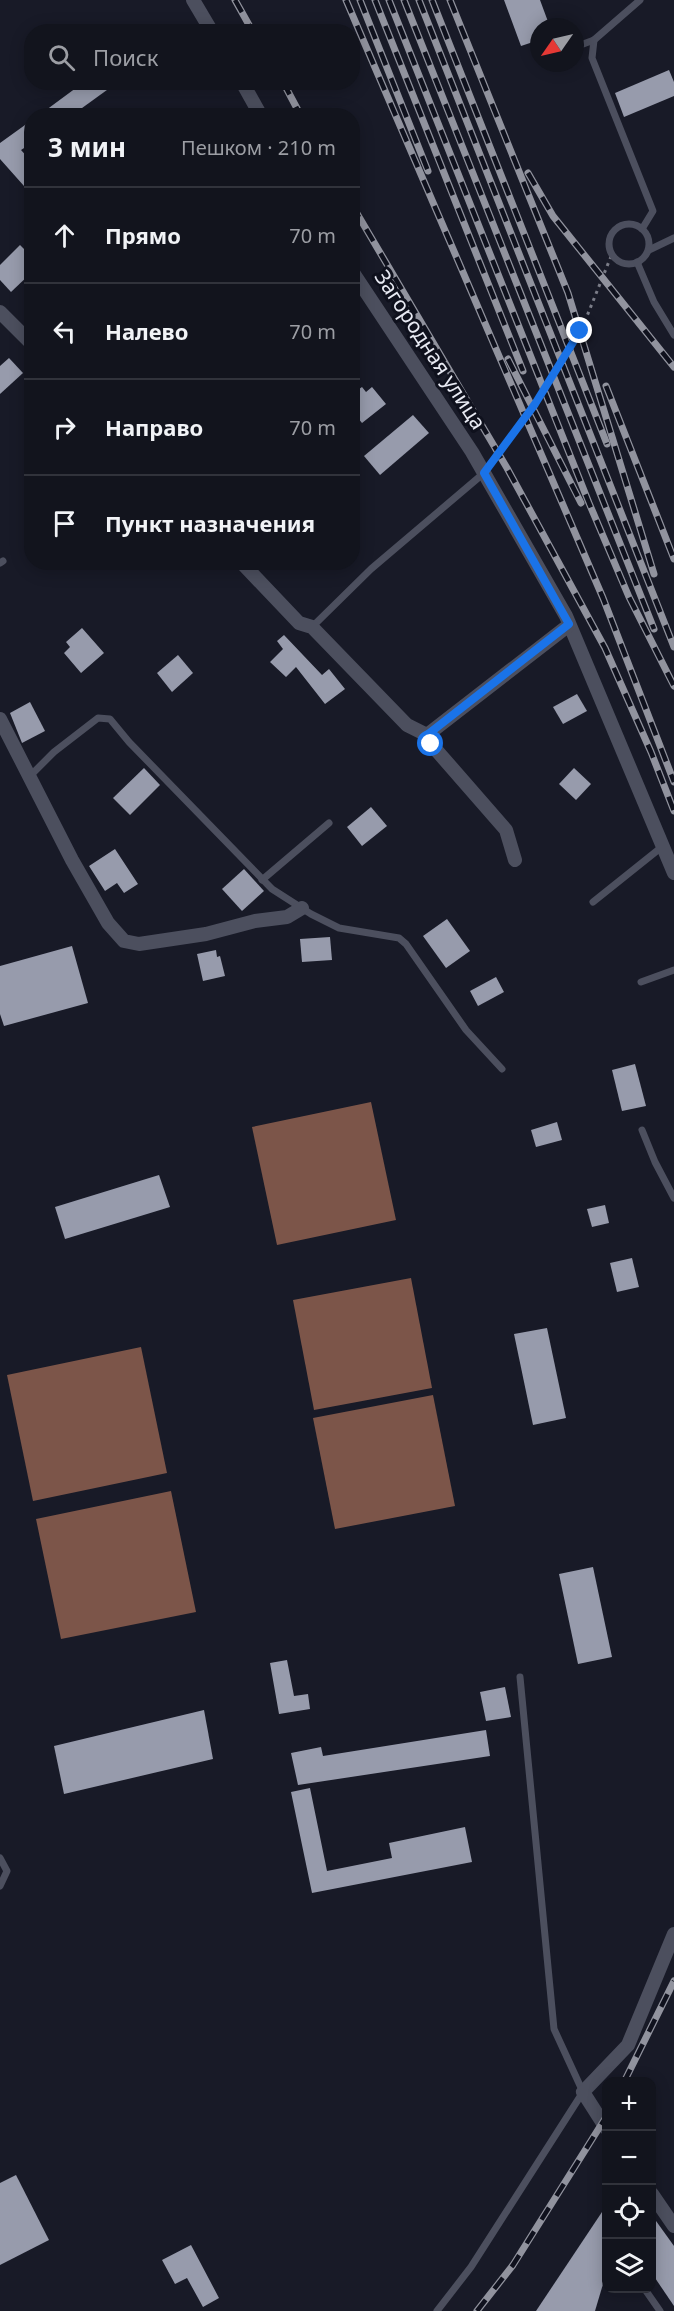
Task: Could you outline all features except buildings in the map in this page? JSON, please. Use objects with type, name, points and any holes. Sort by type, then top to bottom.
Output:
[{"type":"street","points":[[193,0],[207,24]]},
{"type":"street","points":[[246,90],[257,108]]},
{"type":"street","name":"Загородная улица","points":[[360,283],[484,473],[569,624],[674,873]]},
{"type":"street","points":[[0,312],[24,336]]},
{"type":"street","points":[[249,570],[299,622],[312,627],[407,725],[427,735],[431,744],[506,830],[515,860]]},
{"type":"street","points":[[427,735],[569,624]]},
{"type":"street","points":[[0,719],[78,871],[108,923],[124,941],[139,944],[206,934],[255,921],[287,916],[302,908]]},
{"type":"street","points":[[602,2122],[583,2092],[628,2045],[674,1934]]},
{"type":"street","points":[[656,2201],[674,2226]]},
{"type":"lane","points":[[584,44],[594,40],[640,0]]},
{"type":"lane","points":[[594,40],[592,58],[652,211],[642,229]]},
{"type":"lane","points":[[649,250],[648,237],[642,229],[633,225],[627,224],[615,230],[609,241],[612,254],[622,263],[637,262],[649,250],[674,238]]},
{"type":"lane","points":[[637,262],[654,302],[674,335]]},
{"type":"lane","points":[[312,627],[371,569],[484,473]]},
{"type":"lane","points":[[29,777],[54,752],[98,718],[110,719],[129,742],[272,890],[339,928],[399,938],[406,944],[466,1030],[502,1069]]},
{"type":"lane","points":[[262,880],[329,823]]},
{"type":"lane","points":[[593,902],[663,846]]},
{"type":"lane","points":[[641,982],[674,970]]},
{"type":"lane","points":[[642,1130],[655,1162],[674,1198]]},
{"type":"lane","points":[[437,2311],[471,2267],[583,2092],[554,2029],[519,1677]]},
{"type":"lane","points":[[0,1858],[7,1871],[0,1886]]},
{"type":"lane","points":[[647,2293],[660,2311]]},
{"type":"path","points":[[484,473],[535,404],[580,331],[612,254]]},
{"type":"shaded area","points":[[371,1102],[396,1220],[277,1245],[252,1127]]},
{"type":"shaded area","points":[[411,1278],[432,1388],[314,1410],[293,1300]]},
{"type":"shaded area","points":[[141,1347],[167,1473],[33,1501],[7,1375]]},
{"type":"shaded area","points":[[433,1395],[455,1506],[335,1529],[313,1418]]},
{"type":"shaded area","points":[[171,1491],[196,1612],[61,1639],[36,1519]]},
{"type":"railway","points":[[235,0],[248,24]]},
{"type":"railway","points":[[346,0],[356,24]]},
{"type":"railway","points":[[360,0],[428,171]]},
{"type":"railway","points":[[375,0],[523,371]]},
{"type":"railway","points":[[389,0],[589,503],[629,597],[674,686]]},
{"type":"railway","points":[[404,0],[654,629]]},
{"type":"railway","points":[[419,0],[674,647]]},
{"type":"railway","points":[[432,0],[607,444]]},
{"type":"railway","points":[[450,0],[568,293],[654,574]]},
{"type":"railway","points":[[360,33],[603,598],[674,782]]},
{"type":"railway","points":[[287,90],[297,108]]},
{"type":"railway","points":[[528,173],[553,216],[674,367]]},
{"type":"railway","points":[[360,219],[507,468],[605,648],[651,752],[674,811]]},
{"type":"railway","points":[[508,359],[581,503]]},
{"type":"railway","points":[[606,386],[674,559]]},
{"type":"railway","points":[[626,2077],[674,1981]]},
{"type":"railway","points":[[477,2311],[513,2265],[602,2123]]},
{"type":"route","points":[[431,744],[427,735],[569,624],[484,473],[535,404],[580,331]]}]
